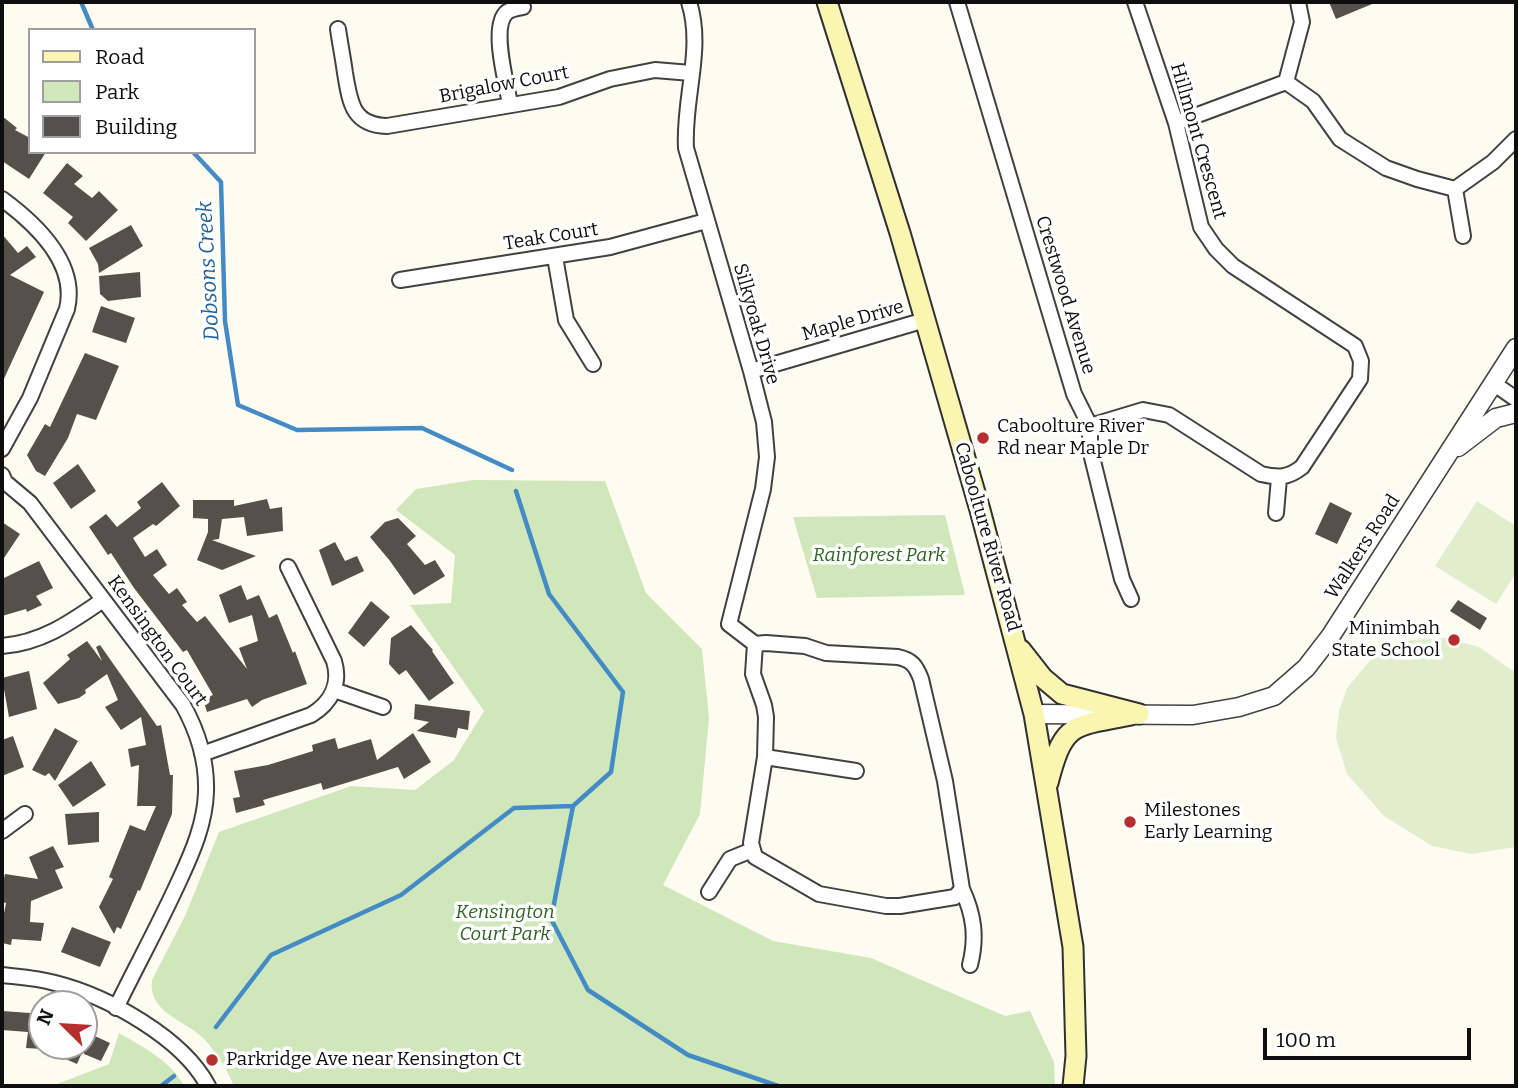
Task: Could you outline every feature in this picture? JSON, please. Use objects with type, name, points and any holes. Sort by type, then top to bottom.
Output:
[{"type":"main road","name":"Caboolture River Road","points":[[827,2],[925,320],[1034,714],[1073,947],[1076,1056],[1073,1086]]},
{"type":"main road","points":[[1017,645],[1043,678],[1062,694],[1139,714]]},
{"type":"main road","points":[[1046,789],[1057,752],[1068,733],[1081,725],[1139,714]]},
{"type":"street","name":"Silkyoak Drive","points":[[689,2],[695,38],[684,123],[686,148],[764,422],[767,457],[763,489],[729,624],[755,644]]},
{"type":"street","name":"Crestwood Avenue","points":[[957,2],[1074,394],[1090,426],[1090,449],[1122,579],[1131,599]]},
{"type":"street","name":"Hillmont Crescent","points":[[1135,2],[1177,123],[1201,227],[1216,249],[1233,266],[1355,346],[1362,361],[1360,379],[1302,467],[1292,475],[1279,478]]},
{"type":"street","points":[[1286,82],[1302,22],[1298,2]]},
{"type":"street","points":[[510,104],[499,35],[502,19],[509,11],[523,7]]},
{"type":"street","name":"Brigalow Court","points":[[338,29],[350,102],[356,113],[374,126],[559,97],[610,79],[654,70],[691,73]]},
{"type":"street","points":[[1177,123],[1286,82]]},
{"type":"street","points":[[1286,82],[1313,102],[1340,139],[1386,168],[1417,179],[1455,188],[1493,162],[1516,139]]},
{"type":"street","points":[[1455,188],[1462,236]]},
{"type":"street","points":[[2,199],[15,208],[54,250],[69,278],[70,296],[30,398],[2,450]]},
{"type":"street","name":"Teak Court","points":[[400,280],[610,247],[706,221]]},
{"type":"street","points":[[555,257],[566,320],[593,364]]},
{"type":"street","name":"Maple Drive","points":[[751,371],[925,320]]},
{"type":"street","name":"Walkers Road","points":[[1034,714],[1192,715],[1239,707],[1274,696],[1306,668],[1330,637],[1516,348]]},
{"type":"street","points":[[1493,383],[1516,398]]},
{"type":"street","points":[[1090,426],[1143,410],[1169,415],[1261,474],[1279,478],[1276,513]]},
{"type":"street","points":[[1445,458],[1486,423],[1516,413]]},
{"type":"street","name":"Kensington Court","points":[[2,475],[5,481],[30,503],[183,705],[198,735],[206,791],[201,830],[166,910],[116,1008]]},
{"type":"street","points":[[202,754],[311,715],[321,709],[334,690],[337,670],[334,661],[288,567]]},
{"type":"street","points":[[2,646],[40,639],[65,626],[103,600]]},
{"type":"street","points":[[962,889],[955,897],[900,906],[850,900],[812,891],[759,860],[751,843],[765,757],[764,705],[752,674],[755,644],[805,646],[826,653],[898,657],[915,664],[942,769],[962,889],[969,903],[975,928],[975,947],[970,965]]},
{"type":"street","points":[[334,690],[383,707]]},
{"type":"street","points":[[765,757],[856,771]]},
{"type":"street","points":[[2,831],[25,814]]},
{"type":"street","points":[[709,892],[730,859],[752,850]]},
{"type":"street","points":[[2,975],[57,983],[116,1008],[167,1038],[187,1055],[208,1086]]},
{"type":"green space","name":"Kensington Court Park","points":[[473,480],[605,481],[646,593],[702,649],[709,718],[700,814],[663,885],[773,941],[871,958],[1005,1016],[1030,1011],[1054,1062],[1055,1086],[234,1086],[221,1061],[204,1039],[161,1008],[152,991],[152,980],[185,916],[219,832],[351,786],[415,790],[454,760],[484,711],[410,605],[451,603],[455,555],[396,510],[416,489]]},
{"type":"green space","points":[[1477,501],[1516,526],[1516,573],[1496,604],[1435,566]]},
{"type":"green space","name":"Rainforest Park","points":[[945,515],[965,595],[817,598],[793,517]]},
{"type":"green space","name":"Minimbah State School","points":[[1444,638],[1479,647],[1516,673],[1515,847],[1472,854],[1432,846],[1384,816],[1347,774],[1336,738],[1339,711],[1347,688],[1372,658],[1411,640]]},
{"type":"green space","points":[[119,1033],[164,1062],[184,1086],[52,1086],[109,1064]]},
{"type":"building","points":[[1329,2],[1377,2],[1336,19]]},
{"type":"building","points":[[2,116],[17,128],[15,130],[28,137],[28,154],[45,154],[29,179],[2,161]]},
{"type":"building","points":[[67,163],[83,176],[74,184],[92,198],[99,191],[118,210],[86,241],[68,223],[73,217],[43,193]]},
{"type":"building","points":[[131,225],[143,246],[99,273],[98,264],[89,248]]},
{"type":"building","points":[[2,234],[18,253],[27,246],[36,257],[10,275],[44,292],[2,383]]},
{"type":"building","points":[[140,272],[141,297],[108,301],[100,294],[99,276]]},
{"type":"building","points":[[101,306],[135,318],[126,343],[92,332]]},
{"type":"building","points":[[85,353],[119,366],[96,420],[77,414],[68,438],[45,476],[36,471],[27,455],[45,424],[50,427]]},
{"type":"building","points":[[78,464],[96,491],[71,509],[53,483]]},
{"type":"building","points":[[162,482],[180,506],[156,526],[153,524],[133,538],[145,557],[157,549],[167,565],[153,575],[169,594],[177,588],[187,602],[182,605],[197,622],[205,616],[247,669],[239,648],[258,641],[252,615],[229,623],[219,595],[241,585],[247,600],[259,595],[269,618],[277,614],[307,684],[262,700],[252,707],[247,699],[207,712],[203,699],[213,695],[187,650],[183,652],[89,527],[106,514],[117,527],[141,508],[137,502]]},
{"type":"building","points":[[267,499],[270,509],[282,507],[283,531],[247,536],[244,517],[222,519],[219,539],[212,540],[256,556],[222,570],[197,560],[208,532],[208,519],[193,518],[193,500],[234,500],[234,506]]},
{"type":"building","points":[[1330,502],[1352,513],[1337,544],[1315,534]]},
{"type":"building","points":[[398,518],[416,536],[407,544],[425,565],[435,560],[445,576],[414,595],[370,537],[385,522]]},
{"type":"building","points":[[2,522],[20,534],[2,561]]},
{"type":"building","points":[[335,542],[345,561],[357,556],[364,571],[332,586],[319,550]]},
{"type":"building","points":[[39,561],[53,588],[36,596],[42,605],[27,612],[26,609],[2,616],[2,579]]},
{"type":"building","points":[[1458,600],[1487,618],[1480,630],[1450,611]]},
{"type":"building","points":[[371,601],[390,617],[364,647],[348,633]]},
{"type":"building","points":[[411,625],[433,650],[454,683],[429,701],[406,670],[399,675],[389,664],[391,638]]},
{"type":"building","points":[[87,641],[102,661],[96,647],[100,645],[157,726],[161,725],[170,775],[173,775],[172,814],[140,891],[138,890],[121,929],[117,927],[114,934],[99,907],[113,879],[109,877],[130,825],[145,831],[156,806],[137,806],[139,765],[131,767],[128,749],[146,745],[141,717],[121,730],[105,707],[118,700],[107,674],[85,690],[86,693],[79,698],[58,704],[43,683],[70,659],[67,655]]},
{"type":"building","points":[[29,671],[37,709],[9,717],[2,678]]},
{"type":"building","points":[[415,704],[470,711],[468,730],[458,728],[456,738],[417,731],[429,722],[414,719]]},
{"type":"building","points":[[55,728],[78,741],[55,781],[49,773],[45,776],[32,770]]},
{"type":"building","points":[[413,733],[431,762],[404,779],[398,767],[323,790],[321,783],[263,800],[265,805],[236,813],[233,798],[240,797],[234,771],[268,765],[313,751],[312,745],[335,738],[338,749],[371,739],[377,760]]},
{"type":"building","points":[[13,736],[24,767],[2,776],[2,740]]},
{"type":"building","points":[[91,761],[106,785],[73,807],[58,785]]},
{"type":"building","points":[[99,812],[99,842],[68,845],[65,814]]},
{"type":"building","points":[[53,846],[64,867],[55,870],[63,888],[31,901],[30,922],[44,923],[41,941],[12,939],[11,945],[2,943],[6,903],[2,902],[2,887],[5,874],[38,879],[29,857]]},
{"type":"building","points":[[72,927],[111,942],[100,967],[61,952]]},
{"type":"building","points":[[2,1011],[28,1013],[28,1032],[2,1030]]},
{"type":"building","points":[[98,1037],[110,1043],[101,1061],[98,1060]]},
{"type":"waterway","name":"Dobsons Creek","points":[[81,2],[92,28]]},
{"type":"waterway","name":"Dobsons Creek","points":[[195,154],[221,182],[225,321],[238,405],[297,430],[422,428],[512,470]]},
{"type":"waterway","name":"Dobsons Creek","points":[[516,491],[549,594],[623,692],[611,772],[573,806],[551,919],[588,990],[688,1055],[778,1086]]},
{"type":"waterway","points":[[216,1027],[271,955],[401,895],[514,808],[573,806]]},
{"type":"waterway","points":[[161,1086],[174,1076]]},
{"type":"place","name":"Caboolture River Rd near Maple Dr","points":[[983,438]]},
{"type":"place","name":"Minimbah State School","points":[[1454,640]]},
{"type":"place","name":"Milestones Early Learning","points":[[1130,822]]},
{"type":"place","name":"Parkridge Ave near Kensington Ct","points":[[212,1060]]}]
